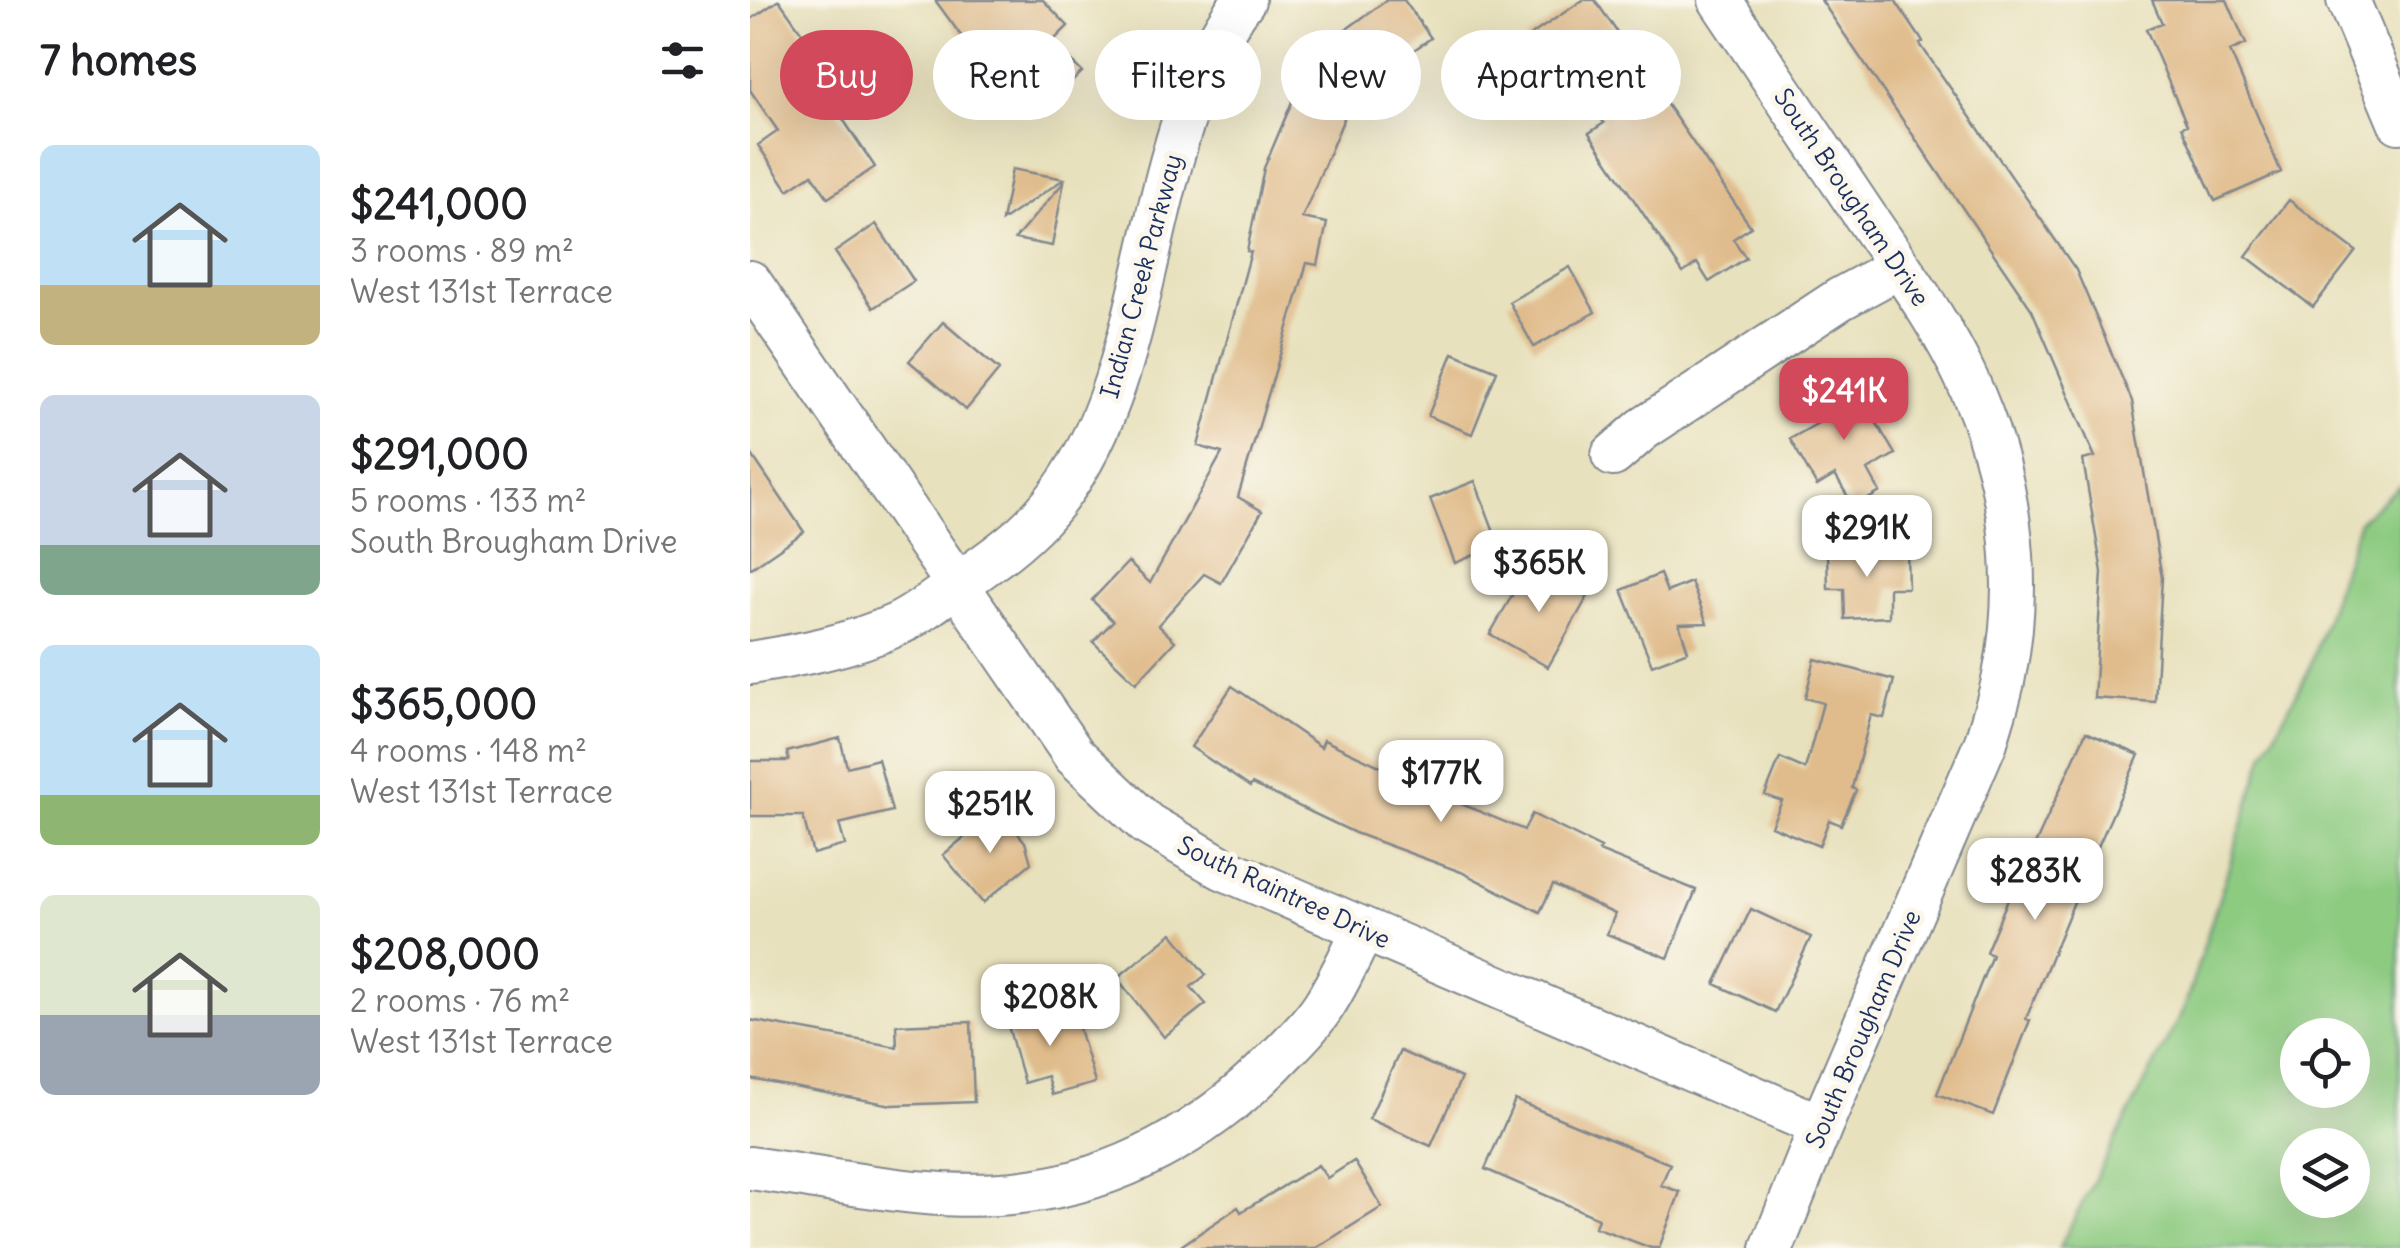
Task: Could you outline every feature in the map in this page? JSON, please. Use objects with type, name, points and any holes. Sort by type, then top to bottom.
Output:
[{"type":"street","name":"South Brougham Drive","points":[[1720,0],[1900,267],[1967,380],[1988,433],[2010,525],[2013,576],[2012,628],[2004,679],[1986,742],[1772,1248]]},
{"type":"street","points":[[2348,0],[2399,122]]},
{"type":"street","name":"Indian Creek Parkway","points":[[750,663],[819,652],[898,624],[1004,552],[1042,516],[1063,489],[1099,423],[1116,381],[1178,137],[1234,2]]},
{"type":"street","points":[[1613,455],[1643,429],[1840,298],[1900,267]]},
{"type":"street","name":"South Raintree Drive","points":[[750,282],[1074,755],[1134,814],[1222,868],[1821,1126]]},
{"type":"street","points":[[750,1168],[925,1193],[1021,1193],[1113,1170],[1200,1126],[1240,1096],[1302,1034],[1324,1006],[1363,931]]},
{"type":"green space","points":[[2400,485],[2400,1248],[2059,1248],[2185,1006],[2265,752],[2308,672],[2359,521]]},
{"type":"building","points":[[779,0],[800,30],[780,30],[780,120],[844,120],[875,167],[828,198],[812,174],[788,190],[758,145],[778,131],[750,90],[750,20]]},
{"type":"building","points":[[935,0],[1043,0],[1068,26],[1064,30],[957,30]]},
{"type":"building","points":[[1387,0],[1404,0],[1431,38],[1421,45],[1421,30],[1345,30]]},
{"type":"building","points":[[1583,0],[1595,0],[1616,30],[1538,30]]},
{"type":"building","points":[[1821,0],[1895,0],[1923,42],[1920,44],[2076,270],[2132,401],[2162,578],[2155,702],[2094,698],[2102,572],[2083,460],[2095,457],[2032,310]]},
{"type":"building","points":[[2152,0],[2227,0],[2246,44],[2230,51],[2281,172],[2215,201],[2182,127],[2187,125],[2146,29],[2162,23]]},
{"type":"building","points":[[1284,120],[1343,120],[1302,218],[1327,223],[1318,265],[1307,263],[1238,497],[1262,511],[1221,583],[1204,574],[1158,625],[1175,641],[1136,683],[1093,642],[1113,621],[1092,600],[1128,562],[1150,583],[1222,453],[1198,446],[1251,252],[1247,251],[1264,168]]},
{"type":"building","points":[[1602,120],[1677,120],[1751,227],[1733,239],[1746,258],[1709,282],[1697,263],[1683,273],[1589,133],[1604,123]]},
{"type":"building","points":[[1012,169],[1064,179],[1002,221]]},
{"type":"building","points":[[1064,182],[1052,246],[1015,239]]},
{"type":"building","points":[[2289,200],[2356,251],[2313,307],[2246,256]]},
{"type":"building","points":[[876,224],[914,281],[873,308],[835,252]]},
{"type":"building","points":[[1570,267],[1595,312],[1534,347],[1509,302]]},
{"type":"building","points":[[943,322],[999,370],[966,410],[909,361]]},
{"type":"building","points":[[1453,353],[1497,371],[1472,434],[1428,416]]},
{"type":"building","points":[[1849,376],[1895,454],[1868,470],[1880,492],[1854,507],[1835,475],[1817,486],[1790,439],[1827,418],[1814,397]]},
{"type":"building","points":[[750,452],[804,532],[750,569]]},
{"type":"building","points":[[1475,481],[1499,545],[1455,563],[1430,499]]},
{"type":"building","points":[[1907,550],[1908,588],[1889,588],[1889,617],[1845,619],[1844,589],[1828,589],[1827,552]]},
{"type":"building","points":[[1530,564],[1588,596],[1548,667],[1490,634]]},
{"type":"building","points":[[1660,574],[1667,592],[1691,582],[1707,623],[1679,624],[1688,651],[1652,665],[1622,590]]},
{"type":"building","points":[[1815,659],[1894,680],[1884,718],[1871,715],[1852,788],[1856,790],[1841,825],[1829,820],[1819,846],[1771,826],[1782,801],[1765,795],[1780,758],[1805,769],[1823,703],[1805,698]]},
{"type":"building","points":[[1232,686],[1321,747],[1324,740],[1386,769],[1384,772],[1524,830],[1532,814],[1601,848],[1599,851],[1696,890],[1668,958],[1607,934],[1615,914],[1553,885],[1540,912],[1461,872],[1355,833],[1252,784],[1250,787],[1191,747]]},
{"type":"building","points":[[2086,732],[2139,755],[2026,1019],[2030,1020],[1993,1115],[1937,1094],[1992,955],[1986,952],[2026,856],[2029,858]]},
{"type":"building","points":[[840,738],[847,767],[878,759],[892,811],[839,824],[845,845],[813,854],[803,816],[750,816],[750,761],[789,761],[787,752]]},
{"type":"building","points":[[998,809],[1025,842],[1031,863],[983,903],[943,855]]},
{"type":"building","points":[[1751,909],[1811,937],[1775,1012],[1715,984]]},
{"type":"building","points":[[1172,933],[1206,975],[1191,987],[1206,1004],[1164,1037],[1117,978]]},
{"type":"building","points":[[1047,1003],[1053,1021],[1075,1015],[1095,1083],[1052,1095],[1047,1076],[1024,1083],[1005,1015]]},
{"type":"building","points":[[750,1020],[897,1047],[896,1025],[971,1022],[974,1102],[892,1105],[750,1079]]},
{"type":"building","points":[[1400,1051],[1461,1078],[1431,1146],[1369,1119]]},
{"type":"building","points":[[1515,1100],[1670,1164],[1661,1185],[1680,1192],[1659,1248],[1595,1227],[1598,1218],[1485,1169]]},
{"type":"building","points":[[1354,1161],[1382,1207],[1316,1248],[1178,1248],[1238,1207],[1241,1212],[1318,1165],[1327,1178]]}]
